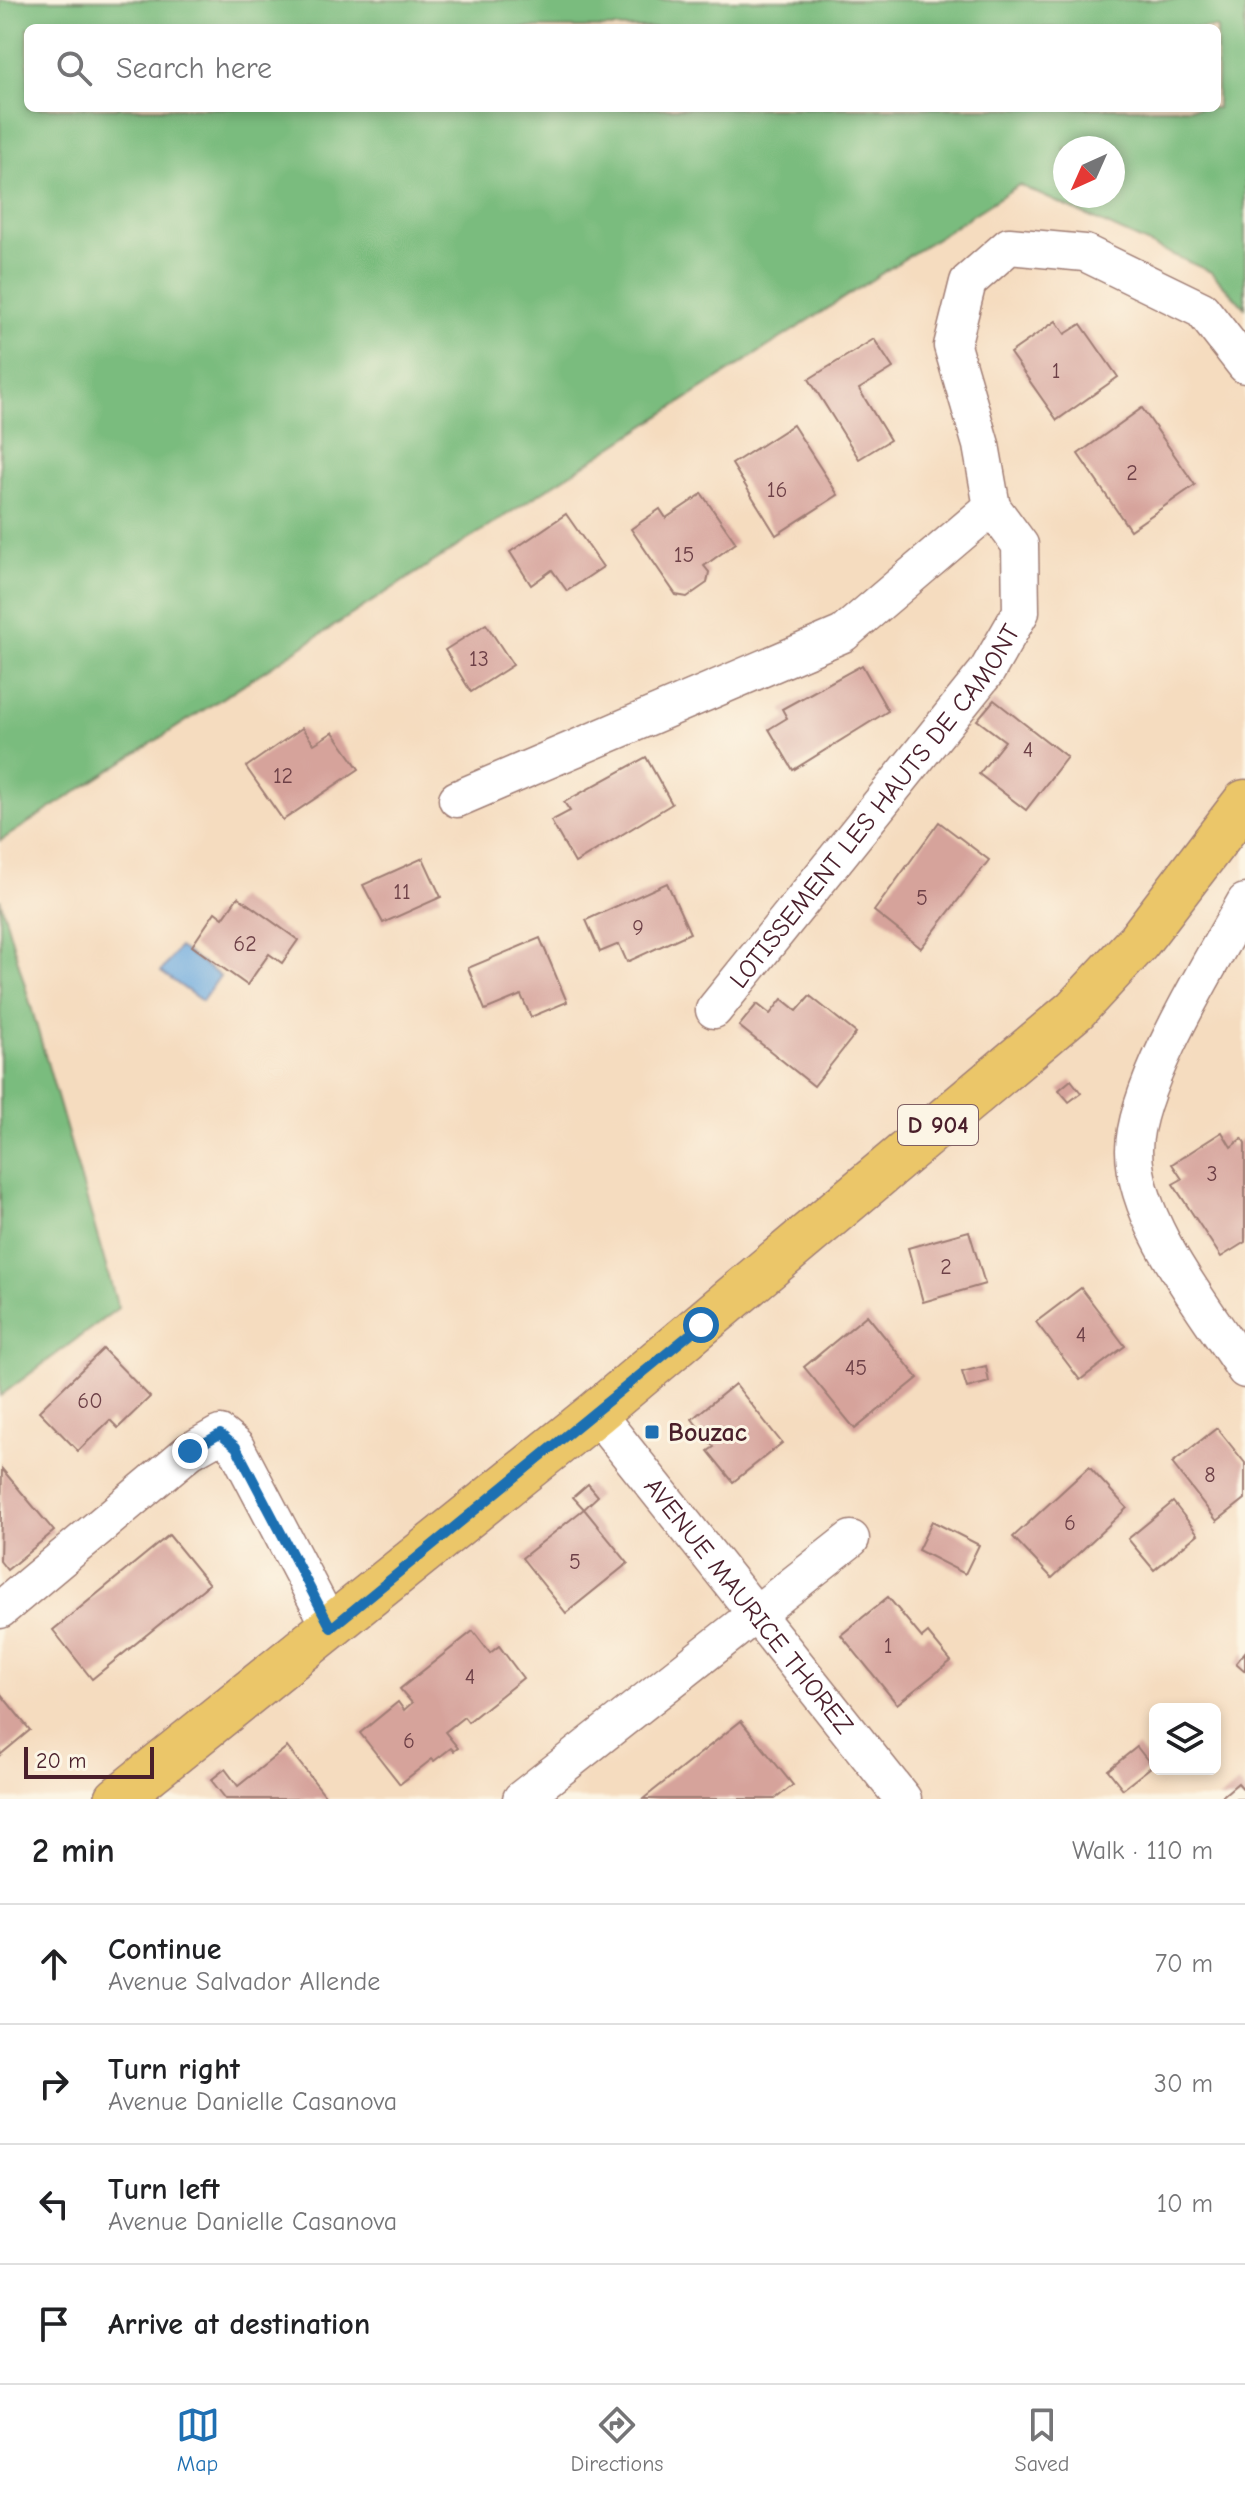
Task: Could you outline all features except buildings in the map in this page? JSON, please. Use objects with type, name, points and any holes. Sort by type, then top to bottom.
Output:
[{"type":"main road","name":"D 904","points":[[117,1799],[596,1413],[1075,1010],[1138,942],[1245,802]]},
{"type":"street","name":"LOTISSEMENT LES HAUTS DE CAMONT","points":[[714,1010],[987,671],[1021,612],[1020,545],[992,507],[981,445],[952,346],[968,282],[1009,246],[1085,253],[1202,310],[1245,365]]},
{"type":"street","points":[[457,799],[843,634],[992,507]]},
{"type":"street","points":[[1245,902],[1161,1058],[1142,1105],[1134,1150],[1142,1193],[1159,1235],[1245,1370]]},
{"type":"street","name":"AVENUE MAURICE THOREZ","points":[[596,1413],[903,1799]]},
{"type":"street","points":[[0,1610],[190,1451],[220,1434],[236,1447],[331,1628]]},
{"type":"street","points":[[521,1799],[851,1539]]},
{"type":"green space","points":[[0,0],[1245,0],[1245,308],[1211,272],[1070,208],[1125,208],[1125,136],[1053,136],[1053,200],[1019,185],[0,841]]},
{"type":"green space","points":[[0,899],[118,1308],[0,1396]]},
{"type":"water","points":[[179,947],[220,976],[202,1001],[161,972]]},
{"type":"place","name":"Bouzac","points":[[652,1432]]},
{"type":"route","points":[[190,1451],[220,1434],[236,1447],[331,1628],[701,1325]]}]
